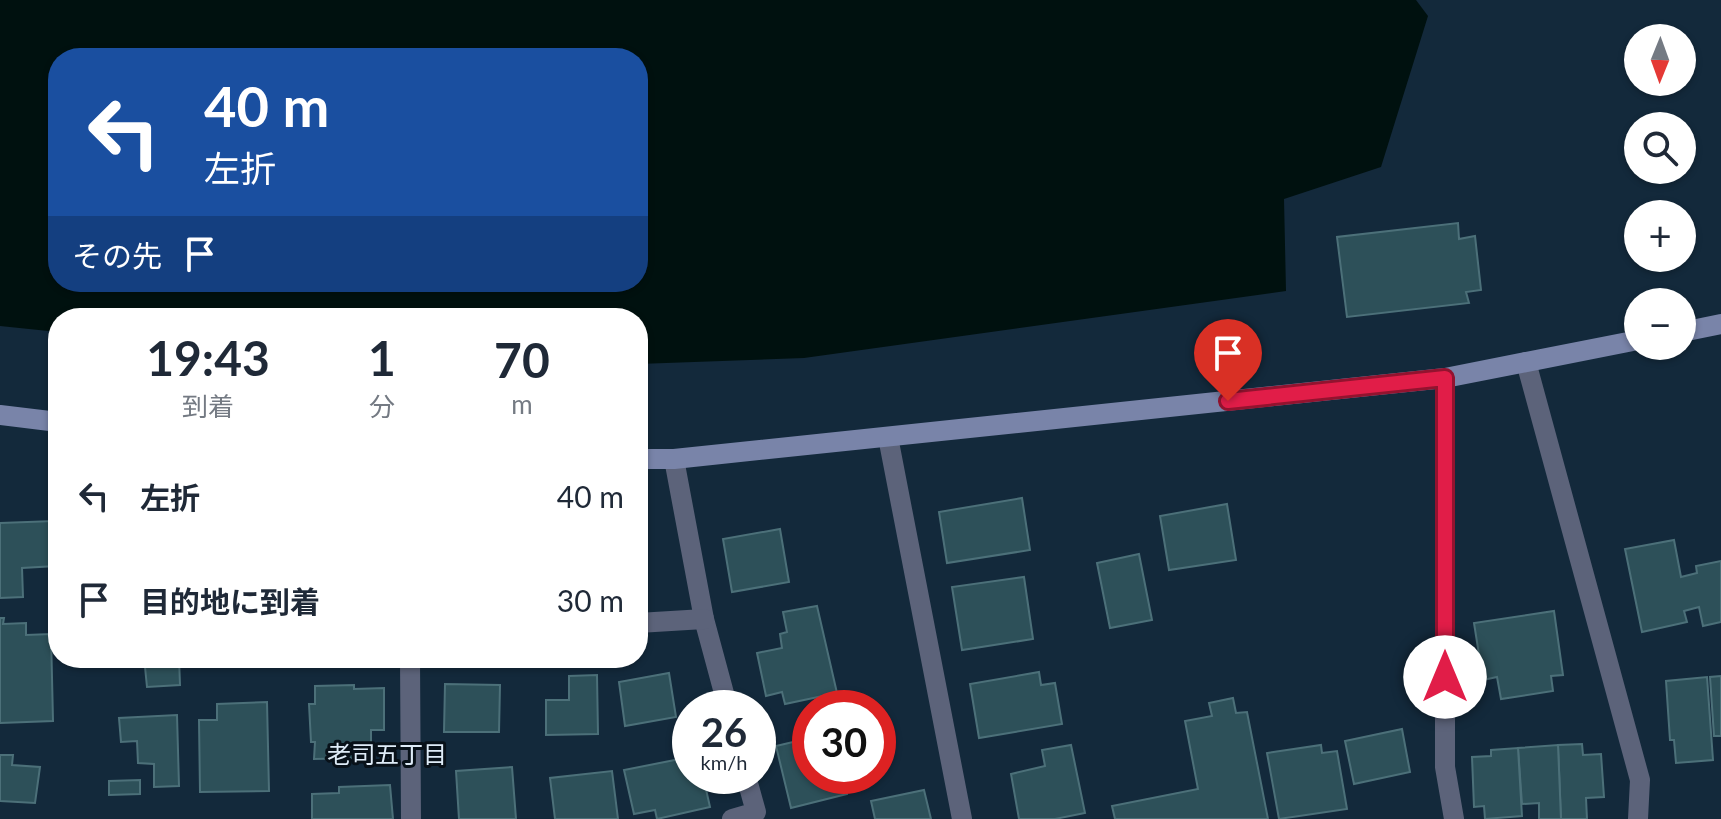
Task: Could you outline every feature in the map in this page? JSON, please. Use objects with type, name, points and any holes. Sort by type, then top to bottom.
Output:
[{"type":"street","points":[[1696,329],[1721,324]]},
{"type":"street","points":[[648,459],[674,459],[1445,378],[1624,343]]},
{"type":"street","points":[[1526,362],[1640,780],[1638,819]]},
{"type":"street","points":[[1445,378],[1445,767],[1454,819]]},
{"type":"street","points":[[0,415],[48,421]]},
{"type":"street","points":[[888,437],[962,819]]},
{"type":"street","points":[[674,459],[704,619],[723,690]]},
{"type":"street","points":[[648,622],[704,619]]},
{"type":"street","points":[[410,668],[411,819]]},
{"type":"street","points":[[732,819],[756,812],[751,794]]},
{"type":"shaded area","points":[[0,0],[1416,0],[1428,16],[1381,167],[1284,199],[1286,291],[804,358],[648,364],[648,308],[48,308],[48,331],[0,326]]},
{"type":"building","points":[[1458,223],[1459,239],[1475,236],[1481,290],[1466,292],[1469,303],[1347,317],[1337,237]]},
{"type":"building","points":[[1022,498],[1030,550],[947,563],[939,512]]},
{"type":"building","points":[[1227,504],[1236,560],[1169,570],[1160,516]]},
{"type":"building","points":[[48,521],[48,566],[22,568],[23,597],[0,598],[0,523]]},
{"type":"building","points":[[780,529],[789,582],[732,592],[723,539]]},
{"type":"building","points":[[1674,540],[1681,577],[1697,573],[1696,566],[1721,561],[1721,622],[1703,626],[1699,607],[1684,611],[1687,622],[1642,632],[1625,549]]},
{"type":"building","points":[[1139,554],[1152,620],[1110,628],[1097,563]]},
{"type":"building","points":[[1024,577],[1033,639],[962,650],[952,587]]},
{"type":"building","points":[[817,606],[836,690],[792,690],[792,703],[785,704],[782,692],[765,690],[757,653],[782,648],[780,634],[787,632],[783,612]]},
{"type":"building","points":[[1554,611],[1563,675],[1551,676],[1553,691],[1501,699],[1497,677],[1483,680],[1474,623]]},
{"type":"building","points":[[0,618],[4,618],[3,624],[26,623],[26,635],[48,634],[53,721],[0,723]]},
{"type":"building","points":[[145,668],[179,668],[180,685],[147,687]]},
{"type":"building","points":[[1039,672],[1041,685],[1055,683],[1062,724],[979,738],[970,684]]},
{"type":"building","points":[[669,673],[672,718],[625,726],[619,682]]},
{"type":"building","points":[[597,675],[598,734],[546,735],[546,700],[569,700],[569,676]]},
{"type":"building","points":[[1721,676],[1721,736],[1714,736],[1710,677]]},
{"type":"building","points":[[1707,677],[1713,760],[1676,763],[1674,740],[1670,740],[1666,681]]},
{"type":"building","points":[[445,684],[500,685],[499,732],[444,732]]},
{"type":"building","points":[[354,685],[354,689],[384,688],[384,730],[371,730],[371,746],[358,747],[359,758],[314,759],[315,742],[311,742],[309,704],[315,704],[315,686]]},
{"type":"building","points":[[1233,698],[1236,713],[1247,712],[1268,819],[1115,819],[1112,806],[1198,789],[1185,721],[1212,716],[1209,703]]},
{"type":"building","points":[[267,702],[269,791],[200,792],[199,720],[217,720],[217,704]]},
{"type":"building","points":[[177,715],[179,786],[154,787],[154,764],[138,763],[137,741],[121,742],[119,718]]},
{"type":"building","points":[[1402,729],[1410,772],[1354,784],[1345,741]]},
{"type":"building","points":[[792,742],[792,794],[847,794],[791,808],[776,746]]},
{"type":"building","points":[[1582,744],[1583,755],[1601,754],[1604,797],[1586,798],[1587,819],[1561,819],[1558,745]]},
{"type":"building","points":[[1071,745],[1085,813],[1055,819],[1019,819],[1011,774],[1045,766],[1042,750]]},
{"type":"building","points":[[1321,745],[1322,753],[1337,751],[1347,809],[1279,819],[1267,753]]},
{"type":"building","points":[[1558,745],[1561,819],[1539,819],[1539,803],[1522,804],[1518,748]]},
{"type":"building","points":[[1518,748],[1522,816],[1485,819],[1484,806],[1474,807],[1472,757],[1491,756],[1491,750]]},
{"type":"building","points":[[0,755],[13,755],[12,765],[40,767],[35,803],[0,801]]},
{"type":"building","points":[[672,761],[672,794],[707,794],[710,807],[657,819],[655,810],[634,814],[624,770]]},
{"type":"building","points":[[512,767],[516,819],[459,819],[456,771]]},
{"type":"building","points":[[612,771],[618,819],[555,819],[550,778]]},
{"type":"building","points":[[140,780],[140,794],[109,795],[109,781]]},
{"type":"building","points":[[390,785],[393,819],[312,819],[312,794],[339,793],[339,787]]},
{"type":"building","points":[[924,790],[931,819],[875,819],[871,801]]},
{"type":"district","name":"老司五丁目","points":[[387,755]]},
{"type":"route","points":[[1228,401],[1445,378],[1445,677]]}]
